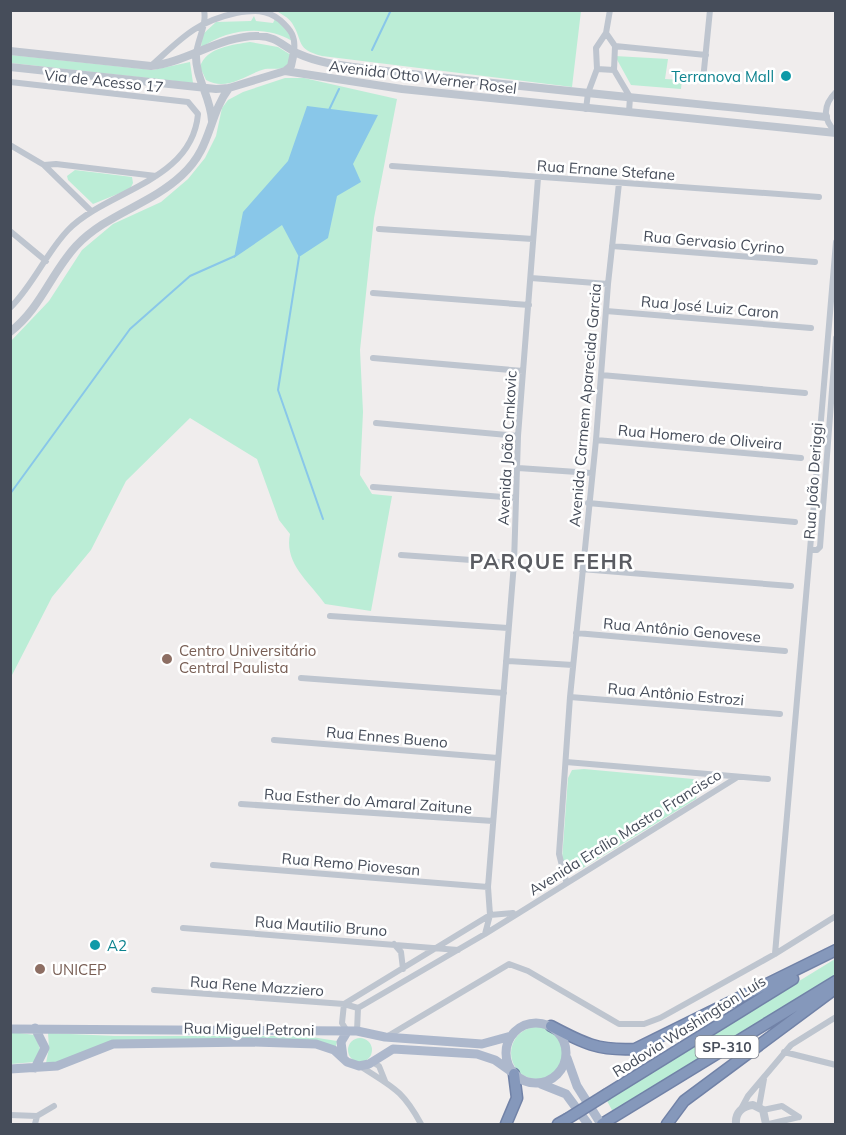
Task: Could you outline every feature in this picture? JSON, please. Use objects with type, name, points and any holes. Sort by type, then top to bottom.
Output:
[{"type":"highway","points":[[551,1026],[597,1048],[635,1049],[836,951]]},
{"type":"highway","name":"Rodovia Washington Luís","points":[[562,1122],[836,951]]},
{"type":"highway","name":"SP-310","points":[[601,1125],[836,981]]},
{"type":"highway","points":[[667,1125],[684,1101],[836,988]]},
{"type":"highway","points":[[506,1125],[517,1098],[513,1073]]},
{"type":"main road","points":[[513,1073],[506,1054],[511,1036],[517,1029],[534,1023],[551,1026],[564,1039],[574,1081],[601,1125]]},
{"type":"main road","points":[[35,1028],[45,1048],[35,1068]]},
{"type":"main road","name":"Rua Miguel Petroni","points":[[10,1029],[352,1032],[385,1037],[482,1044],[511,1036]]},
{"type":"main road","points":[[343,1058],[341,1042],[352,1032]]},
{"type":"main road","points":[[385,1037],[388,1044],[385,1054]]},
{"type":"main road","name":"Rua Miguel Petroni","points":[[10,1069],[57,1066],[95,1050],[127,1043],[306,1043],[334,1050],[351,1065],[359,1066]]},
{"type":"main road","points":[[359,1066],[372,1062],[398,1048],[477,1054],[495,1060],[530,1083],[555,1087],[566,1094],[588,1125]]},
{"type":"main road","points":[[539,1084],[555,1078],[561,1072],[567,1056]]},
{"type":"street","points":[[204,10],[206,21],[198,38],[195,70],[211,111],[211,130]]},
{"type":"street","points":[[151,66],[187,32],[206,21],[250,10],[269,11],[291,30],[295,42],[294,52],[291,66],[285,71]]},
{"type":"street","points":[[586,109],[588,93],[597,69],[596,48],[606,33],[610,10]]},
{"type":"street","points":[[703,80],[710,10]]},
{"type":"street","points":[[606,33],[615,46],[614,70],[630,97],[629,112]]},
{"type":"street","name":"Avenida Otto Werner Rosel","points":[[10,51],[151,66],[165,64],[232,40],[261,36],[277,40],[294,52],[332,64],[826,117],[836,132]]},
{"type":"street","points":[[615,46],[705,55]]},
{"type":"street","name":"Avenida Otto Werner Rosel","points":[[10,67],[203,88],[229,88],[285,71],[354,83],[586,109],[836,132]]},
{"type":"street","points":[[597,69],[614,70]]},
{"type":"street","name":"Via de Acesso 17","points":[[10,82],[188,102],[194,106],[197,118],[190,137],[180,153],[156,176]]},
{"type":"street","points":[[10,332],[36,307],[78,244],[101,225],[160,194],[183,175],[200,154],[221,99],[229,88]]},
{"type":"street","points":[[826,117],[826,104],[836,92]]},
{"type":"street","points":[[10,145],[44,165],[91,211]]},
{"type":"street","points":[[44,165],[156,176]]},
{"type":"street","name":"Rua Ernane Stefane","points":[[392,166],[819,197]]},
{"type":"street","points":[[10,308],[26,292],[68,230],[91,211],[140,188],[156,176]]},
{"type":"street","name":"Avenida João Crnkovic","points":[[485,934],[490,915],[488,887],[514,563],[518,436],[538,178]]},
{"type":"street","name":"Avenida Carmem Aparecida Garcia","points":[[566,881],[559,854],[570,697],[619,183]]},
{"type":"street","points":[[379,229],[533,239]]},
{"type":"street","points":[[10,231],[46,261]]},
{"type":"street","name":"Rua João Deriggi","points":[[836,242],[832,327],[827,347],[810,550],[817,550],[820,547],[836,338]]},
{"type":"street","name":"Rua Gervasio Cyrino","points":[[612,246],[815,262]]},
{"type":"street","points":[[531,278],[608,284]]},
{"type":"street","points":[[374,293],[529,304]]},
{"type":"street","name":"Rua José Luiz Caron","points":[[606,311],[811,328]]},
{"type":"street","points":[[827,347],[835,347]]},
{"type":"street","points":[[373,358],[523,370]]},
{"type":"street","points":[[601,375],[805,393]]},
{"type":"street","points":[[376,423],[518,436]]},
{"type":"street","name":"Rua Homero de Oliveira","points":[[596,440],[801,458]]},
{"type":"street","points":[[518,468],[592,472]]},
{"type":"street","points":[[373,487],[516,498]]},
{"type":"street","points":[[588,503],[795,522]]},
{"type":"street","points":[[775,954],[810,550]]},
{"type":"street","points":[[400,555],[514,563]]},
{"type":"street","points":[[581,569],[790,586]]},
{"type":"street","points":[[330,616],[508,628]]},
{"type":"street","name":"Rua Antônio Genovese","points":[[576,633],[785,651]]},
{"type":"street","points":[[506,661],[573,665]]},
{"type":"street","points":[[301,678],[504,693]]},
{"type":"street","name":"Rua Antônio Estrozi","points":[[570,697],[780,714]]},
{"type":"street","name":"Rua Ennes Bueno","points":[[274,740],[498,758]]},
{"type":"street","points":[[566,762],[768,779]]},
{"type":"street","name":"Avenida Ercílio Mastro Francisco","points":[[358,1008],[485,934],[566,881],[736,778]]},
{"type":"street","name":"Rua Esther do Amaral Zaitune","points":[[241,804],[493,821]]},
{"type":"street","name":"Rua Remo Piovesan","points":[[213,865],[488,887]]},
{"type":"street","name":"Avenida Ercílio Mastro Francisco","points":[[344,1004],[490,915],[508,915],[527,908]]},
{"type":"street","points":[[385,1037],[509,964],[528,971],[619,1024],[644,1024],[660,1018],[775,954],[836,916]]},
{"type":"street","name":"Rua Mautilio Bruno","points":[[183,928],[458,950]]},
{"type":"street","points":[[394,944],[401,952],[403,969]]},
{"type":"street","name":"Rua Rene Mazziero","points":[[154,990],[344,1004],[358,1008]]},
{"type":"street","points":[[344,1004],[342,1023],[352,1032],[358,1008]]},
{"type":"street","points":[[728,1125],[784,1052],[836,1017]]},
{"type":"street","points":[[784,1052],[791,1056],[836,1065]]},
{"type":"street","points":[[372,1062],[379,1066],[386,1081]]},
{"type":"street","points":[[359,1066],[386,1081],[406,1098],[421,1125]]},
{"type":"street","points":[[739,1111],[753,1105],[761,1108],[782,1106],[799,1117],[768,1125],[761,1108],[764,1079]]},
{"type":"street","points":[[10,1115],[38,1116],[54,1106]]},
{"type":"street","points":[[736,1125],[739,1111]]},
{"type":"street","points":[[35,1125],[38,1116]]},
{"type":"green space","points":[[277,11],[581,11],[572,87],[322,56],[308,51],[301,44],[292,23]]},
{"type":"green space","points":[[254,16],[256,21],[273,23],[275,19],[290,30],[292,41],[271,33],[247,31],[223,36],[201,48],[202,35],[216,22],[251,21]]},
{"type":"green space","points":[[250,42],[278,47],[291,55],[290,62],[283,68],[265,69],[229,83],[221,84],[206,80],[200,67],[208,55],[221,48]]},
{"type":"green space","points":[[11,55],[153,70],[190,62],[193,83],[11,63]]},
{"type":"green space","points":[[615,56],[668,59],[665,79],[682,80],[681,89],[631,85]]},
{"type":"green space","points":[[285,78],[304,78],[397,99],[374,218],[360,350],[363,412],[360,475],[372,494],[392,496],[371,611],[325,604],[294,563],[289,545],[290,534],[279,520],[257,459],[190,418],[126,481],[91,550],[52,597],[11,677],[11,341],[49,301],[82,250],[113,224],[161,202],[188,179],[205,158],[216,136],[222,108],[228,100],[243,92]]},
{"type":"green space","points":[[75,170],[132,177],[133,183],[130,189],[93,204],[68,180],[67,176]]},
{"type":"green space","points":[[584,769],[693,779],[699,784],[696,799],[578,871],[572,871],[562,859],[568,778],[572,770]]},
{"type":"green space","points":[[835,959],[835,977],[613,1112],[606,1099]]},
{"type":"green space","points":[[532,1027],[542,1027],[556,1034],[563,1053],[556,1072],[542,1079],[532,1079],[522,1075],[515,1068],[511,1058],[511,1048],[515,1038],[522,1031]]},
{"type":"green space","points":[[11,1032],[35,1035],[40,1049],[34,1062],[11,1064]]},
{"type":"green space","points":[[48,1033],[115,1036],[305,1036],[337,1041],[336,1046],[109,1042],[54,1063],[46,1063],[49,1048]]},
{"type":"green space","points":[[360,1038],[369,1041],[372,1050],[369,1059],[360,1062],[351,1059],[348,1050],[351,1041]]},
{"type":"water","points":[[307,106],[378,115],[353,164],[361,182],[337,196],[328,238],[299,257],[282,225],[234,258],[243,212],[288,161]]},
{"type":"waterway","points":[[372,50],[391,10]]},
{"type":"waterway","points":[[329,110],[339,89]]},
{"type":"waterway","points":[[10,494],[130,329],[190,276],[235,256]]},
{"type":"waterway","points":[[299,257],[278,390],[323,519]]},
{"type":"place","name":"Terranova Mall","points":[[786,76]]},
{"type":"place","name":"Centro Universitário Central Paulista","points":[[167,659]]},
{"type":"place","name":"A2","points":[[95,945]]},
{"type":"place","name":"UNICEP","points":[[40,969]]},
{"type":"district","name":"PARQUE FEHR","points":[[552,561]]}]
